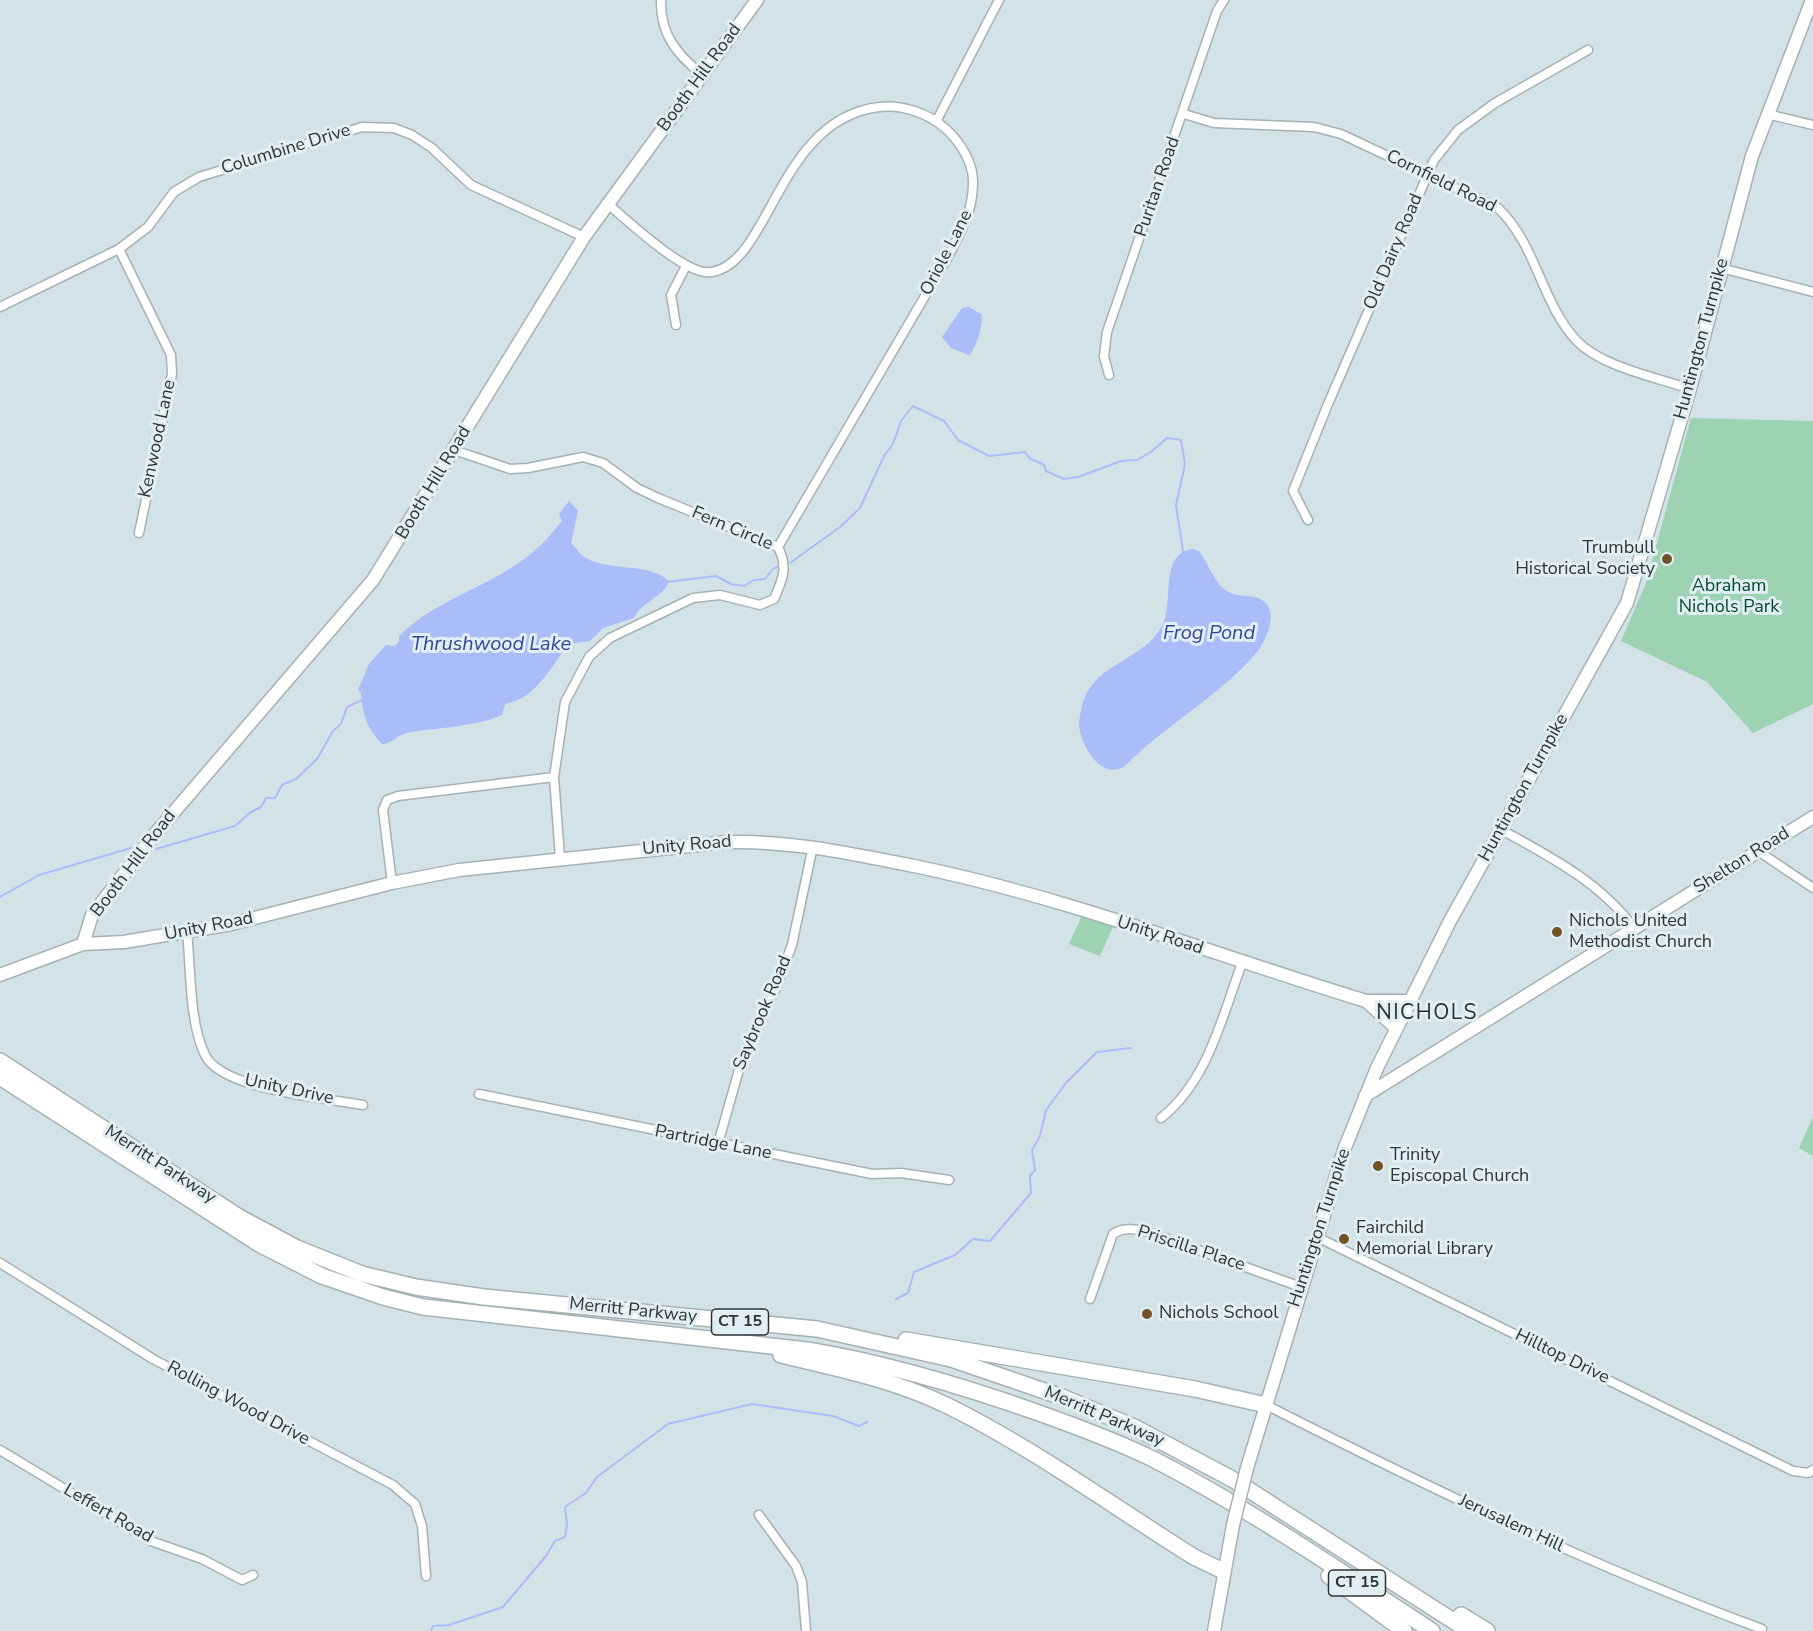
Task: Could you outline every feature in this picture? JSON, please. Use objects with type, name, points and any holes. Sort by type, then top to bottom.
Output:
[{"type":"highway","name":"Merritt Parkway","points":[[0,1061],[239,1217],[297,1248],[362,1274],[416,1287],[484,1297],[817,1329],[951,1359],[1062,1397],[1184,1452],[1469,1631]]},
{"type":"highway","name":"Merritt Parkway","points":[[0,1077],[259,1245],[344,1284],[383,1297],[450,1312],[807,1350],[858,1358],[958,1385],[1105,1437],[1152,1459],[1211,1490],[1432,1631]]},
{"type":"highway","points":[[817,1329],[868,1333],[959,1348],[1226,1395],[1266,1405]]},
{"type":"highway","points":[[726,1342],[891,1383],[944,1405],[985,1426],[1194,1557],[1223,1571]]},
{"type":"highway","points":[[1282,1534],[1308,1561],[1404,1631]]},
{"type":"highway","points":[[1329,1541],[1389,1572],[1487,1631]]},
{"type":"main road","name":"Booth Hill Road","points":[[83,945],[92,915],[155,834],[373,580],[584,237],[757,0]]},
{"type":"main road","name":"Huntington Turnpike","points":[[1214,1631],[1223,1571],[1247,1468],[1344,1150],[1365,1096],[1408,1001],[1500,829],[1627,603],[1690,389],[1743,187],[1767,114],[1812,0]]},
{"type":"main road","name":"Shelton Road","points":[[1365,1096],[1813,817]]},
{"type":"main road","name":"Unity Road","points":[[0,975],[83,945],[231,924],[392,883],[459,870],[728,842],[771,842],[813,846],[982,880],[1366,1001],[1408,1001]]},
{"type":"main road","name":"Unity Road","points":[[1366,1001],[1395,1027]]},
{"type":"street","points":[[661,0],[664,31],[670,44],[702,75]]},
{"type":"street","points":[[937,120],[999,0]]},
{"type":"street","name":"Puritan Road","points":[[1109,375],[1104,356],[1107,332],[1184,114],[1217,11],[1224,0]]},
{"type":"street","name":"Old Dairy Road","points":[[1308,520],[1293,491],[1427,174],[1443,147],[1458,130],[1495,103],[1588,50]]},
{"type":"street","name":"Oriole Lane","points":[[686,266],[711,273],[735,262],[795,162],[816,139],[839,121],[866,110],[890,105],[937,120],[962,147],[974,176],[972,208],[949,255],[778,547]]},
{"type":"street","name":"Cornfield Road","points":[[1184,114],[1214,123],[1314,127],[1341,134],[1498,208],[1509,219],[1527,247],[1562,320],[1578,342],[1601,359],[1690,389]]},
{"type":"street","points":[[1767,114],[1813,124]]},
{"type":"street","name":"Columbine Drive","points":[[0,307],[119,249],[148,227],[174,192],[199,177],[362,127],[394,128],[412,135],[432,148],[471,185],[584,237]]},
{"type":"street","points":[[608,204],[686,266],[671,295],[676,325]]},
{"type":"street","name":"Kenwood Lane","points":[[119,249],[171,355],[172,374],[139,533]]},
{"type":"street","points":[[1721,268],[1813,292]]},
{"type":"street","name":"Fern Circle","points":[[454,450],[510,469],[528,468],[568,458],[583,457],[603,463],[637,488],[778,547],[784,559],[785,575],[774,599],[760,605],[720,595],[693,598],[609,638],[589,657],[565,702],[554,777],[560,858]]},
{"type":"street","points":[[392,883],[383,810],[387,800],[398,796],[554,777]]},
{"type":"street","points":[[1500,829],[1575,872],[1609,900],[1634,928]]},
{"type":"street","name":"Saybrook Road","points":[[718,1144],[742,1059],[775,990],[792,945],[813,846]]},
{"type":"street","points":[[1758,851],[1813,888]]},
{"type":"street","name":"Unity Drive","points":[[187,932],[197,1034],[206,1057],[212,1064],[244,1083],[363,1105]]},
{"type":"street","points":[[1161,1118],[1178,1104],[1194,1083],[1209,1053],[1242,963]]},
{"type":"street","name":"Partridge Lane","points":[[479,1094],[872,1174],[901,1173],[949,1180]]},
{"type":"street","name":"Priscilla Place","points":[[1090,1299],[1113,1234],[1129,1228],[1145,1231],[1301,1287]]},
{"type":"street","name":"Hilltop Drive","points":[[1317,1237],[1793,1471],[1810,1471]]},
{"type":"street","name":"Rolling Wood Drive","points":[[0,1263],[153,1359],[393,1485],[415,1504],[422,1526],[426,1576]]},
{"type":"street","name":"Jerusalem Hill","points":[[1266,1405],[1380,1463],[1592,1562],[1762,1629]]},
{"type":"street","name":"Leffert Road","points":[[0,1450],[151,1541],[202,1559],[242,1580],[253,1575]]},
{"type":"street","points":[[759,1515],[796,1566],[802,1582],[806,1631]]},
{"type":"green space","name":"Abraham Nichols Park","points":[[1691,418],[1813,421],[1813,704],[1753,733],[1707,682],[1621,641],[1646,583]]},
{"type":"green space","points":[[1085,909],[1116,920],[1100,956],[1069,944]]},
{"type":"green space","points":[[1813,1117],[1813,1156],[1799,1148]]},
{"type":"water","points":[[969,307],[981,314],[982,318],[977,342],[969,355],[951,348],[942,337],[962,308]]},
{"type":"water","name":"Thrushwood Lake","points":[[569,501],[578,511],[571,543],[584,557],[594,562],[652,572],[669,582],[666,587],[641,608],[634,618],[603,628],[590,641],[568,644],[534,689],[516,701],[505,704],[502,715],[467,725],[407,733],[389,743],[382,744],[366,720],[361,693],[358,690],[369,664],[386,645],[395,646],[399,641],[399,636],[430,612],[501,574],[533,552],[562,521],[559,514]]},
{"type":"water","name":"Frog Pond","points":[[1193,549],[1199,551],[1224,589],[1230,593],[1264,601],[1271,617],[1266,636],[1257,652],[1226,683],[1157,737],[1125,766],[1109,769],[1101,766],[1094,760],[1081,735],[1079,720],[1084,699],[1100,677],[1144,647],[1162,626],[1166,616],[1171,569],[1175,559],[1182,553]]},
{"type":"waterway","points":[[790,563],[840,527],[860,508],[884,456],[893,444],[901,421],[913,406],[944,421],[958,440],[989,456],[1025,452],[1029,458],[1044,465],[1046,471],[1064,479],[1078,477],[1121,461],[1137,460],[1151,452],[1167,438],[1181,440],[1185,464],[1176,505],[1183,551]]},
{"type":"waterway","points":[[666,582],[716,576],[731,584],[744,586],[754,580],[765,579],[773,569],[779,566]]},
{"type":"waterway","points":[[156,849],[235,826],[251,812],[261,807],[266,798],[275,798],[282,785],[296,779],[317,759],[333,731],[341,724],[347,707],[362,700]]},
{"type":"waterway","points":[[0,897],[39,875],[138,846]]},
{"type":"waterway","points":[[896,1299],[908,1293],[914,1272],[955,1255],[973,1239],[990,1241],[1031,1193],[1030,1176],[1035,1170],[1032,1150],[1040,1136],[1046,1110],[1066,1083],[1097,1052],[1131,1048]]},
{"type":"waterway","points":[[431,1631],[433,1626],[449,1625],[503,1607],[546,1556],[555,1541],[565,1537],[567,1525],[565,1507],[586,1493],[597,1477],[668,1424],[752,1404],[833,1416],[859,1426],[867,1422]]},
{"type":"place","name":"Trumbull Historical Society","points":[[1667,559]]},
{"type":"place","name":"Nichols United Methodist Church","points":[[1557,932]]},
{"type":"place","name":"Trinity Episcopal Church","points":[[1378,1166]]},
{"type":"place","name":"Fairchild Memorial Library","points":[[1344,1239]]},
{"type":"place","name":"Nichols School","points":[[1147,1314]]},
{"type":"district","name":"NICHOLS","points":[[1427,1014]]}]
